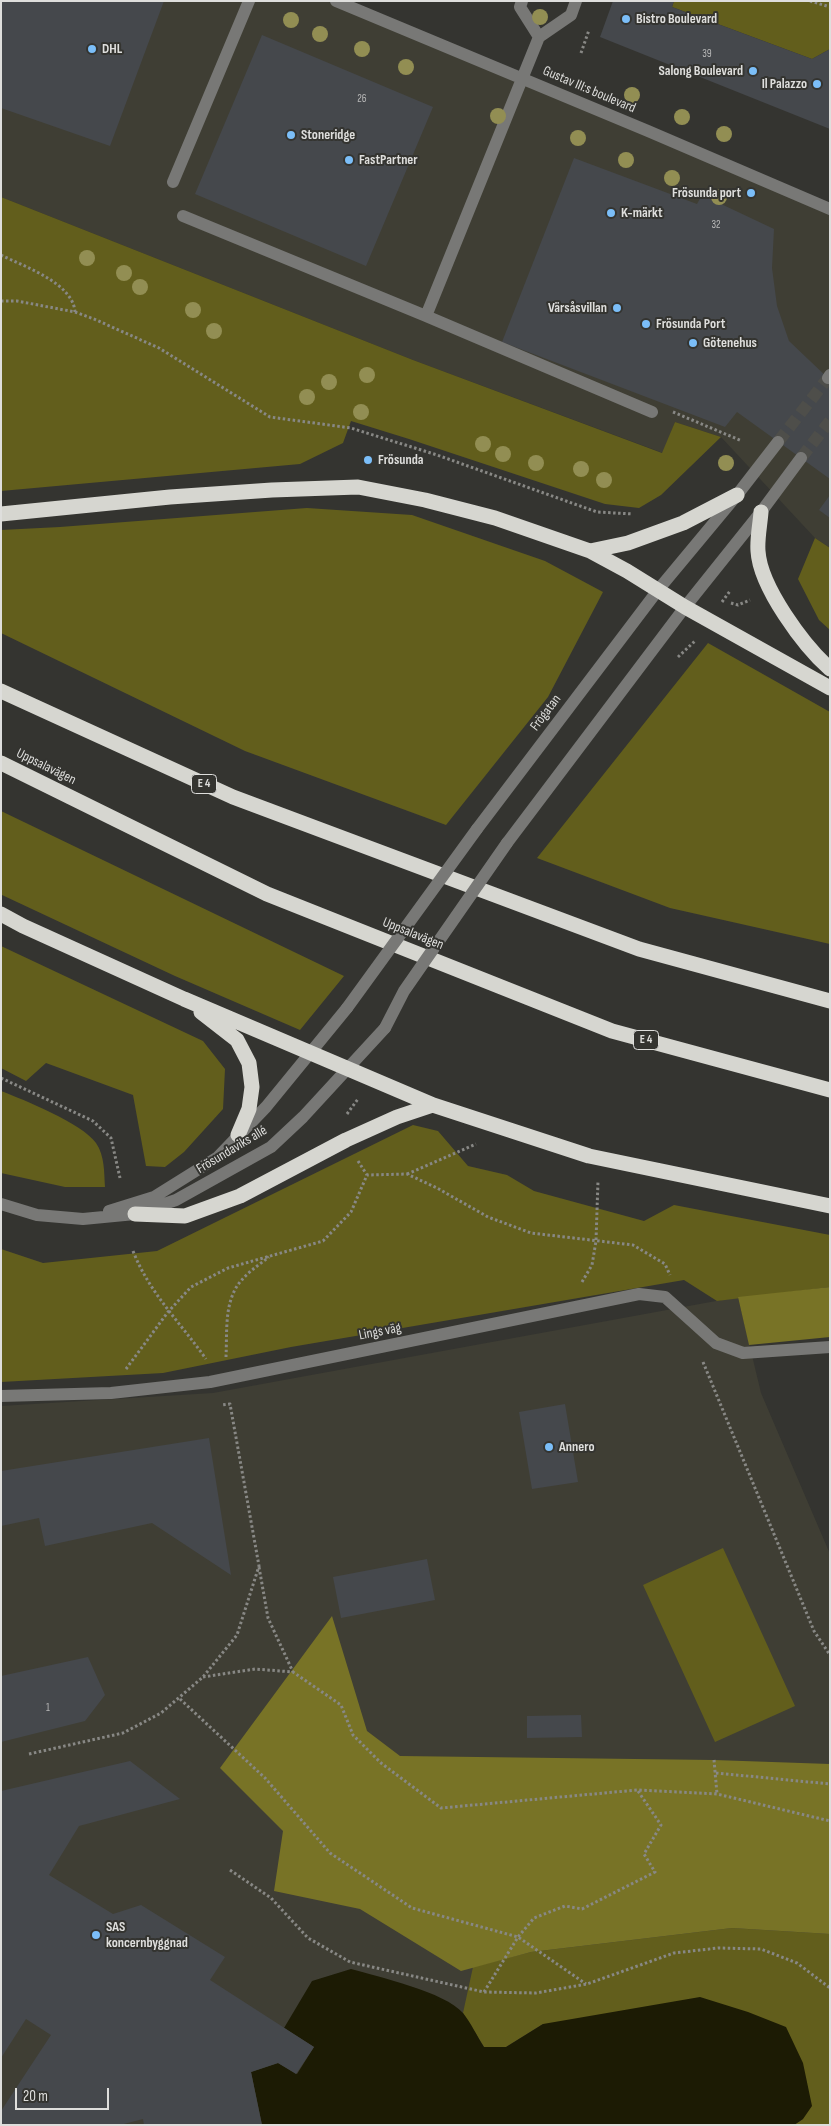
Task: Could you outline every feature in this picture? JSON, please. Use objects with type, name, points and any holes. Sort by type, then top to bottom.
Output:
[{"type":"highway","points":[[1,514],[179,496],[358,487],[425,500],[495,518],[590,551],[685,607],[830,688]]},
{"type":"highway","points":[[590,551],[628,543],[683,523],[737,495]]},
{"type":"highway","points":[[761,512],[758,552],[771,590],[786,617],[817,657],[830,669]]},
{"type":"highway","name":"E 4","points":[[1,691],[233,797],[639,948],[830,1001]]},
{"type":"highway","name":"Uppsalavägen","points":[[1,763],[267,894],[612,1031],[830,1090]]},
{"type":"highway","points":[[1,914],[23,926],[184,999],[433,1106],[590,1156],[830,1206]]},
{"type":"highway","points":[[184,999],[237,1040],[249,1063],[252,1087],[249,1109],[238,1135]]},
{"type":"highway","points":[[135,1214],[185,1216],[231,1199],[396,1116],[433,1106]]},
{"type":"street","points":[[172,182],[249,1]]},
{"type":"street","name":"Gustav III:s boulevard","points":[[336,1],[830,209]]},
{"type":"street","points":[[522,1],[520,7],[538,37]]},
{"type":"street","points":[[426,316],[538,37],[571,15],[576,1]]},
{"type":"street","points":[[183,216],[652,412]]},
{"type":"street","name":"Frögatan","points":[[347,1008],[477,829],[658,590],[737,495],[778,442]]},
{"type":"street","points":[[685,607],[761,512],[801,458]]},
{"type":"street","name":"Frösundaviks allé","points":[[1,1204],[37,1215],[83,1219],[135,1214],[176,1200],[271,1147],[348,1071],[385,1028],[404,991],[507,843],[685,607]]},
{"type":"street","name":"Frösundaviks allé","points":[[83,1219],[154,1197],[218,1157],[266,1108],[347,1008]]},
{"type":"street","name":"Lings väg","points":[[1,1396],[111,1393],[210,1382],[639,1294],[664,1297],[693,1325],[716,1343],[743,1352],[830,1346]]},
{"type":"path","points":[[810,1],[830,7]]},
{"type":"path","points":[[1,255],[57,283],[74,302],[75,312]]},
{"type":"path","points":[[1,301],[18,301],[75,312],[159,348],[270,417],[351,428],[597,512],[634,514]]},
{"type":"path","points":[[652,412],[670,411],[742,441]]},
{"type":"path","points":[[723,600],[738,605],[753,599]]},
{"type":"path","points":[[1,1078],[93,1121],[111,1138],[120,1178]]},
{"type":"path","points":[[111,1393],[139,1349],[168,1312],[191,1287],[228,1268],[323,1241],[350,1212],[367,1175],[407,1174],[477,1144]]},
{"type":"path","points":[[407,1174],[437,1188],[488,1218],[531,1232],[633,1245],[665,1264],[673,1282]]},
{"type":"path","points":[[565,1310],[592,1265],[596,1241],[598,1181]]},
{"type":"path","points":[[133,1251],[142,1274],[168,1312],[206,1359],[214,1406],[230,1404],[268,1618],[292,1672]]},
{"type":"path","points":[[208,1368],[226,1364],[228,1320],[232,1294],[250,1272],[272,1255]]},
{"type":"path","points":[[693,1325],[706,1369],[814,1631],[830,1655]]},
{"type":"path","points":[[29,1754],[123,1733],[162,1713],[203,1677],[237,1635],[259,1566]]},
{"type":"path","points":[[203,1677],[255,1669],[292,1672],[340,1705],[353,1735],[381,1763],[441,1808],[637,1790],[717,1794],[830,1821]]},
{"type":"path","points":[[180,1698],[265,1778],[330,1853],[412,1908],[518,1936],[586,1984]]},
{"type":"path","points":[[714,1760],[717,1794]]},
{"type":"path","points":[[716,1773],[830,1784]]},
{"type":"path","points":[[484,1992],[518,1936],[534,1918],[565,1906],[582,1909],[655,1872],[644,1854],[660,1825],[637,1790]]},
{"type":"path","points":[[230,1870],[271,1898],[308,1938],[350,1962],[484,1992],[536,1993],[586,1984],[674,1953],[718,1948],[762,1949],[797,1963],[830,1988]]},
{"type":"shaded area","points":[[1,1],[327,1],[830,213],[830,548],[815,538],[721,437],[675,422],[663,453],[413,360],[1,197]]},
{"type":"shaded area","points":[[674,1],[830,1],[830,49],[812,59],[672,7]]},
{"type":"shaded area","points":[[1,197],[413,360],[662,453],[675,422],[721,437],[661,495],[639,508],[605,504],[351,421],[343,443],[300,464],[1,491]]},
{"type":"shaded area","points":[[307,508],[412,515],[545,561],[603,592],[548,697],[446,825],[245,751],[1,633],[1,530]]},
{"type":"shaded area","points":[[815,538],[830,548],[830,630],[819,620],[798,579]]},
{"type":"shaded area","points":[[708,643],[830,712],[830,944],[670,908],[537,858]]},
{"type":"shaded area","points":[[1,811],[344,976],[300,1030],[175,976],[2,895]]},
{"type":"shaded area","points":[[1,946],[203,1041],[225,1069],[223,1109],[184,1152],[165,1167],[146,1166],[133,1095],[46,1063],[26,1081],[1,1068]]},
{"type":"shaded area","points":[[1,1091],[66,1120],[89,1135],[101,1153],[104,1165],[105,1187],[65,1187],[1,1173]]},
{"type":"shaded area","points":[[413,1125],[438,1131],[468,1166],[507,1175],[534,1191],[644,1221],[674,1205],[830,1235],[830,1287],[717,1301],[684,1280],[291,1347],[163,1373],[1,1382],[1,1249],[43,1263],[157,1251]]},
{"type":"shaded area","points":[[830,1287],[830,1337],[749,1345],[738,1297]]},
{"type":"shaded area","points":[[738,1297],[761,1393],[830,1554],[830,2125],[1,2125],[1,1406],[213,1393]]},
{"type":"shaded area","points":[[723,1548],[795,1706],[715,1742],[643,1585]]},
{"type":"shaded area","points":[[332,1616],[367,1731],[400,1756],[714,1760],[830,1764],[830,1934],[732,1928],[531,1952],[461,1971],[360,1909],[274,1891],[283,1831],[220,1768]]},
{"type":"shaded area","points":[[732,1928],[830,1934],[830,2125],[794,2125],[803,2119],[543,2024],[506,2047],[484,2047],[463,2013],[473,1967],[531,1952]]},
{"type":"shaded area","points":[[351,1969],[411,1986],[442,1998],[454,2005],[466,2017],[484,2047],[506,2047],[543,2024],[700,1997],[748,2012],[786,2027],[803,2063],[812,2106],[803,2119],[794,2125],[262,2125],[251,2072],[278,2063],[297,2074],[314,2047],[284,2028],[312,1981]]},
{"type":"building","points":[[1,1],[164,1],[110,146],[1,108]]},
{"type":"building","points":[[613,1],[674,1],[672,7],[812,59],[830,49],[830,129],[600,37]]},
{"type":"building","points":[[262,35],[433,107],[366,266],[195,194]]},
{"type":"building","name":"Frösunda Port","points":[[574,158],[697,204],[702,195],[774,229],[772,268],[777,306],[789,341],[830,380],[830,479],[737,412],[725,427],[502,342]]},
{"type":"building","points":[[830,495],[830,518],[819,510]]},
{"type":"building","name":"Annero","points":[[565,1404],[578,1482],[532,1489],[519,1412]]},
{"type":"building","points":[[209,1438],[231,1575],[152,1523],[45,1546],[39,1518],[1,1526],[1,1471]]},
{"type":"building","points":[[427,1559],[435,1600],[341,1618],[333,1577]]},
{"type":"building","points":[[88,1657],[105,1695],[85,1721],[1,1742],[1,1676]]},
{"type":"building","points":[[581,1715],[582,1737],[527,1738],[527,1716]]},
{"type":"building","name":"SAS koncernbyggnad","points":[[130,1761],[180,1799],[79,1826],[49,1875],[113,1914],[141,1905],[225,1957],[210,1980],[314,2047],[296,2074],[278,2063],[251,2072],[262,2125],[144,2125],[143,2119],[120,2125],[2,2125],[1,2111],[51,2035],[26,2019],[1,2058],[1,1791]]},
{"type":"tunnel","points":[[778,442],[828,378]]},
{"type":"tunnel","points":[[801,458],[830,421]]},
{"type":"place","name":"Bistro Boulevard","points":[[626,19]]},
{"type":"place","name":"DHL","points":[[92,49]]},
{"type":"place","name":"Salong Boulevard","points":[[753,71]]},
{"type":"place","name":"Il Palazzo","points":[[817,84]]},
{"type":"place","name":"Stoneridge","points":[[291,135]]},
{"type":"place","name":"FastPartner","points":[[349,160]]},
{"type":"place","name":"Frösunda port","points":[[751,193]]},
{"type":"place","name":"K-märkt","points":[[611,213]]},
{"type":"place","name":"Värsåsvillan","points":[[617,308]]},
{"type":"place","name":"Frösunda Port","points":[[646,324]]},
{"type":"place","name":"Götenehus","points":[[693,343]]},
{"type":"place","name":"Frösunda","points":[[368,460]]},
{"type":"place","name":"Annero","points":[[549,1447]]},
{"type":"place","name":"SAS koncernbyggnad","points":[[96,1935]]}]
